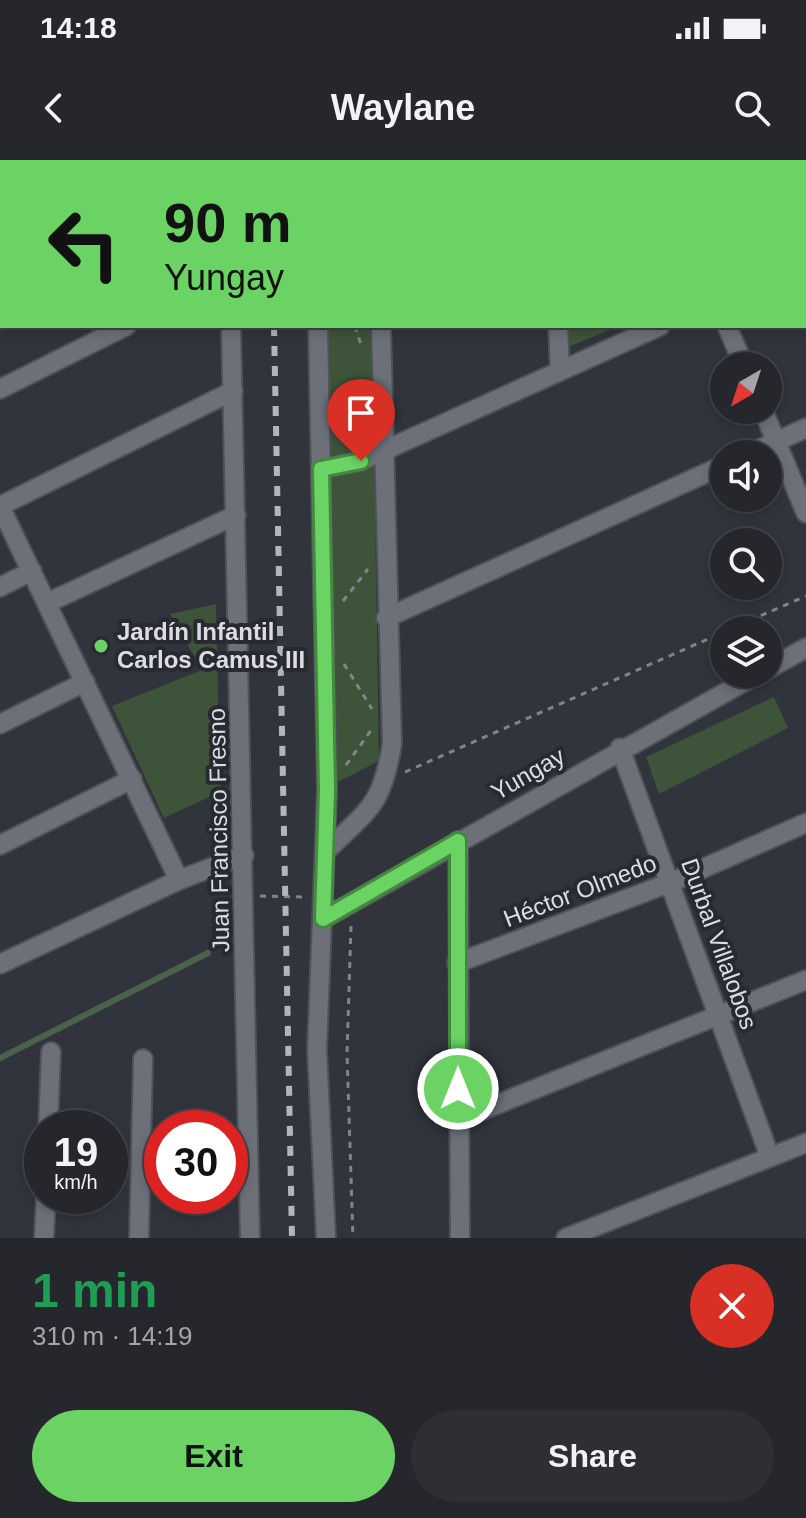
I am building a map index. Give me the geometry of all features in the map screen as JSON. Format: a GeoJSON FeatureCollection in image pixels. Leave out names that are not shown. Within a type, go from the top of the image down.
{"type":"FeatureCollection","features":[{"type":"Feature","properties":{"kind":"street"},"geometry":{"type":"LineString","coordinates":[[0,389],[122,328]]}},
{"type":"Feature","properties":{"kind":"street","name":"Juan Francisco Fresno"},"geometry":{"type":"LineString","coordinates":[[231,328],[250,1238]]}},
{"type":"Feature","properties":{"kind":"street"},"geometry":{"type":"LineString","coordinates":[[318,328],[327,850],[317,1050],[326,1238]]}},
{"type":"Feature","properties":{"kind":"street"},"geometry":{"type":"LineString","coordinates":[[327,850],[378,800],[386,780],[392,744],[386,618],[381,328]]}},
{"type":"Feature","properties":{"kind":"street"},"geometry":{"type":"LineString","coordinates":[[558,328],[560,371]]}},
{"type":"Feature","properties":{"kind":"street"},"geometry":{"type":"LineString","coordinates":[[321,469],[361,461],[656,328]]}},
{"type":"Feature","properties":{"kind":"street"},"geometry":{"type":"LineString","coordinates":[[728,328],[738,352]]}},
{"type":"Feature","properties":{"kind":"street"},"geometry":{"type":"LineString","coordinates":[[179,880],[0,506],[233,391]]}},
{"type":"Feature","properties":{"kind":"street"},"geometry":{"type":"LineString","coordinates":[[780,440],[806,428]]}},
{"type":"Feature","properties":{"kind":"street"},"geometry":{"type":"LineString","coordinates":[[782,456],[806,513]]}},
{"type":"Feature","properties":{"kind":"street"},"geometry":{"type":"LineString","coordinates":[[386,618],[710,471]]}},
{"type":"Feature","properties":{"kind":"street"},"geometry":{"type":"LineString","coordinates":[[47,603],[236,515]]}},
{"type":"Feature","properties":{"kind":"street"},"geometry":{"type":"LineString","coordinates":[[0,587],[32,571]]}},
{"type":"Feature","properties":{"kind":"street"},"geometry":{"type":"LineString","coordinates":[[782,661],[806,648]]}},
{"type":"Feature","properties":{"kind":"street"},"geometry":{"type":"LineString","coordinates":[[0,724],[85,682]]}},
{"type":"Feature","properties":{"kind":"street","name":"Yungay"},"geometry":{"type":"LineString","coordinates":[[323,919],[620,748],[732,688]]}},
{"type":"Feature","properties":{"kind":"street","name":"Durbal Villalobos"},"geometry":{"type":"LineString","coordinates":[[620,748],[672,882],[770,1157]]}},
{"type":"Feature","properties":{"kind":"street"},"geometry":{"type":"LineString","coordinates":[[0,845],[132,779]]}},
{"type":"Feature","properties":{"kind":"street","name":"Héctor Olmedo"},"geometry":{"type":"LineString","coordinates":[[457,963],[672,882],[806,823]]}},
{"type":"Feature","properties":{"kind":"street"},"geometry":{"type":"LineString","coordinates":[[458,841],[460,1238]]}},
{"type":"Feature","properties":{"kind":"street"},"geometry":{"type":"LineString","coordinates":[[0,964],[179,880],[244,855]]}},
{"type":"Feature","properties":{"kind":"street"},"geometry":{"type":"LineString","coordinates":[[458,1120],[806,980]]}},
{"type":"Feature","properties":{"kind":"street"},"geometry":{"type":"LineString","coordinates":[[49,1110],[51,1052]]}},
{"type":"Feature","properties":{"kind":"street"},"geometry":{"type":"LineString","coordinates":[[139,1238],[143,1059]]}},
{"type":"Feature","properties":{"kind":"street"},"geometry":{"type":"LineString","coordinates":[[566,1238],[806,1143]]}},
{"type":"Feature","properties":{"kind":"street"},"geometry":{"type":"LineString","coordinates":[[44,1238],[45,1214]]}},
{"type":"Feature","properties":{"kind":"path"},"geometry":{"type":"LineString","coordinates":[[343,602],[376,559]]}},
{"type":"Feature","properties":{"kind":"path"},"geometry":{"type":"LineString","coordinates":[[760,616],[806,596]]}},
{"type":"Feature","properties":{"kind":"path"},"geometry":{"type":"LineString","coordinates":[[386,780],[710,638]]}},
{"type":"Feature","properties":{"kind":"path"},"geometry":{"type":"LineString","coordinates":[[327,790],[378,720],[344,664]]}},
{"type":"Feature","properties":{"kind":"path"},"geometry":{"type":"LineString","coordinates":[[244,896],[324,898]]}},
{"type":"Feature","properties":{"kind":"path"},"geometry":{"type":"LineString","coordinates":[[351,905],[347,1053],[353,1238]]}},
{"type":"Feature","properties":{"kind":"green space"},"geometry":{"type":"Polygon","coordinates":[[[323,328],[372,328],[379,761],[334,784],[323,328]]]}},
{"type":"Feature","properties":{"kind":"green space"},"geometry":{"type":"Polygon","coordinates":[[[563,328],[615,328],[563,349],[563,328]]]}},
{"type":"Feature","properties":{"kind":"green space"},"geometry":{"type":"Polygon","coordinates":[[[216,604],[220,792],[164,818],[112,706],[202,670],[170,614],[216,604]]]}},
{"type":"Feature","properties":{"kind":"green space"},"geometry":{"type":"Polygon","coordinates":[[[774,697],[788,728],[659,794],[646,757],[774,697]]]}},
{"type":"Feature","properties":{"kind":"waterway"},"geometry":{"type":"LineString","coordinates":[[0,1058],[208,953]]}},
{"type":"Feature","properties":{"kind":"railway"},"geometry":{"type":"LineString","coordinates":[[274,328],[292,1238]]}},
{"type":"Feature","properties":{"kind":"place","name":"Jardín Infantil Carlos Camus III"},"geometry":{"type":"Point","coordinates":[101,646]}},
{"type":"Feature","properties":{"kind":"route"},"geometry":{"type":"LineString","coordinates":[[361,461],[321,469],[327,790],[323,919],[458,841],[458,1089]]}}]}
